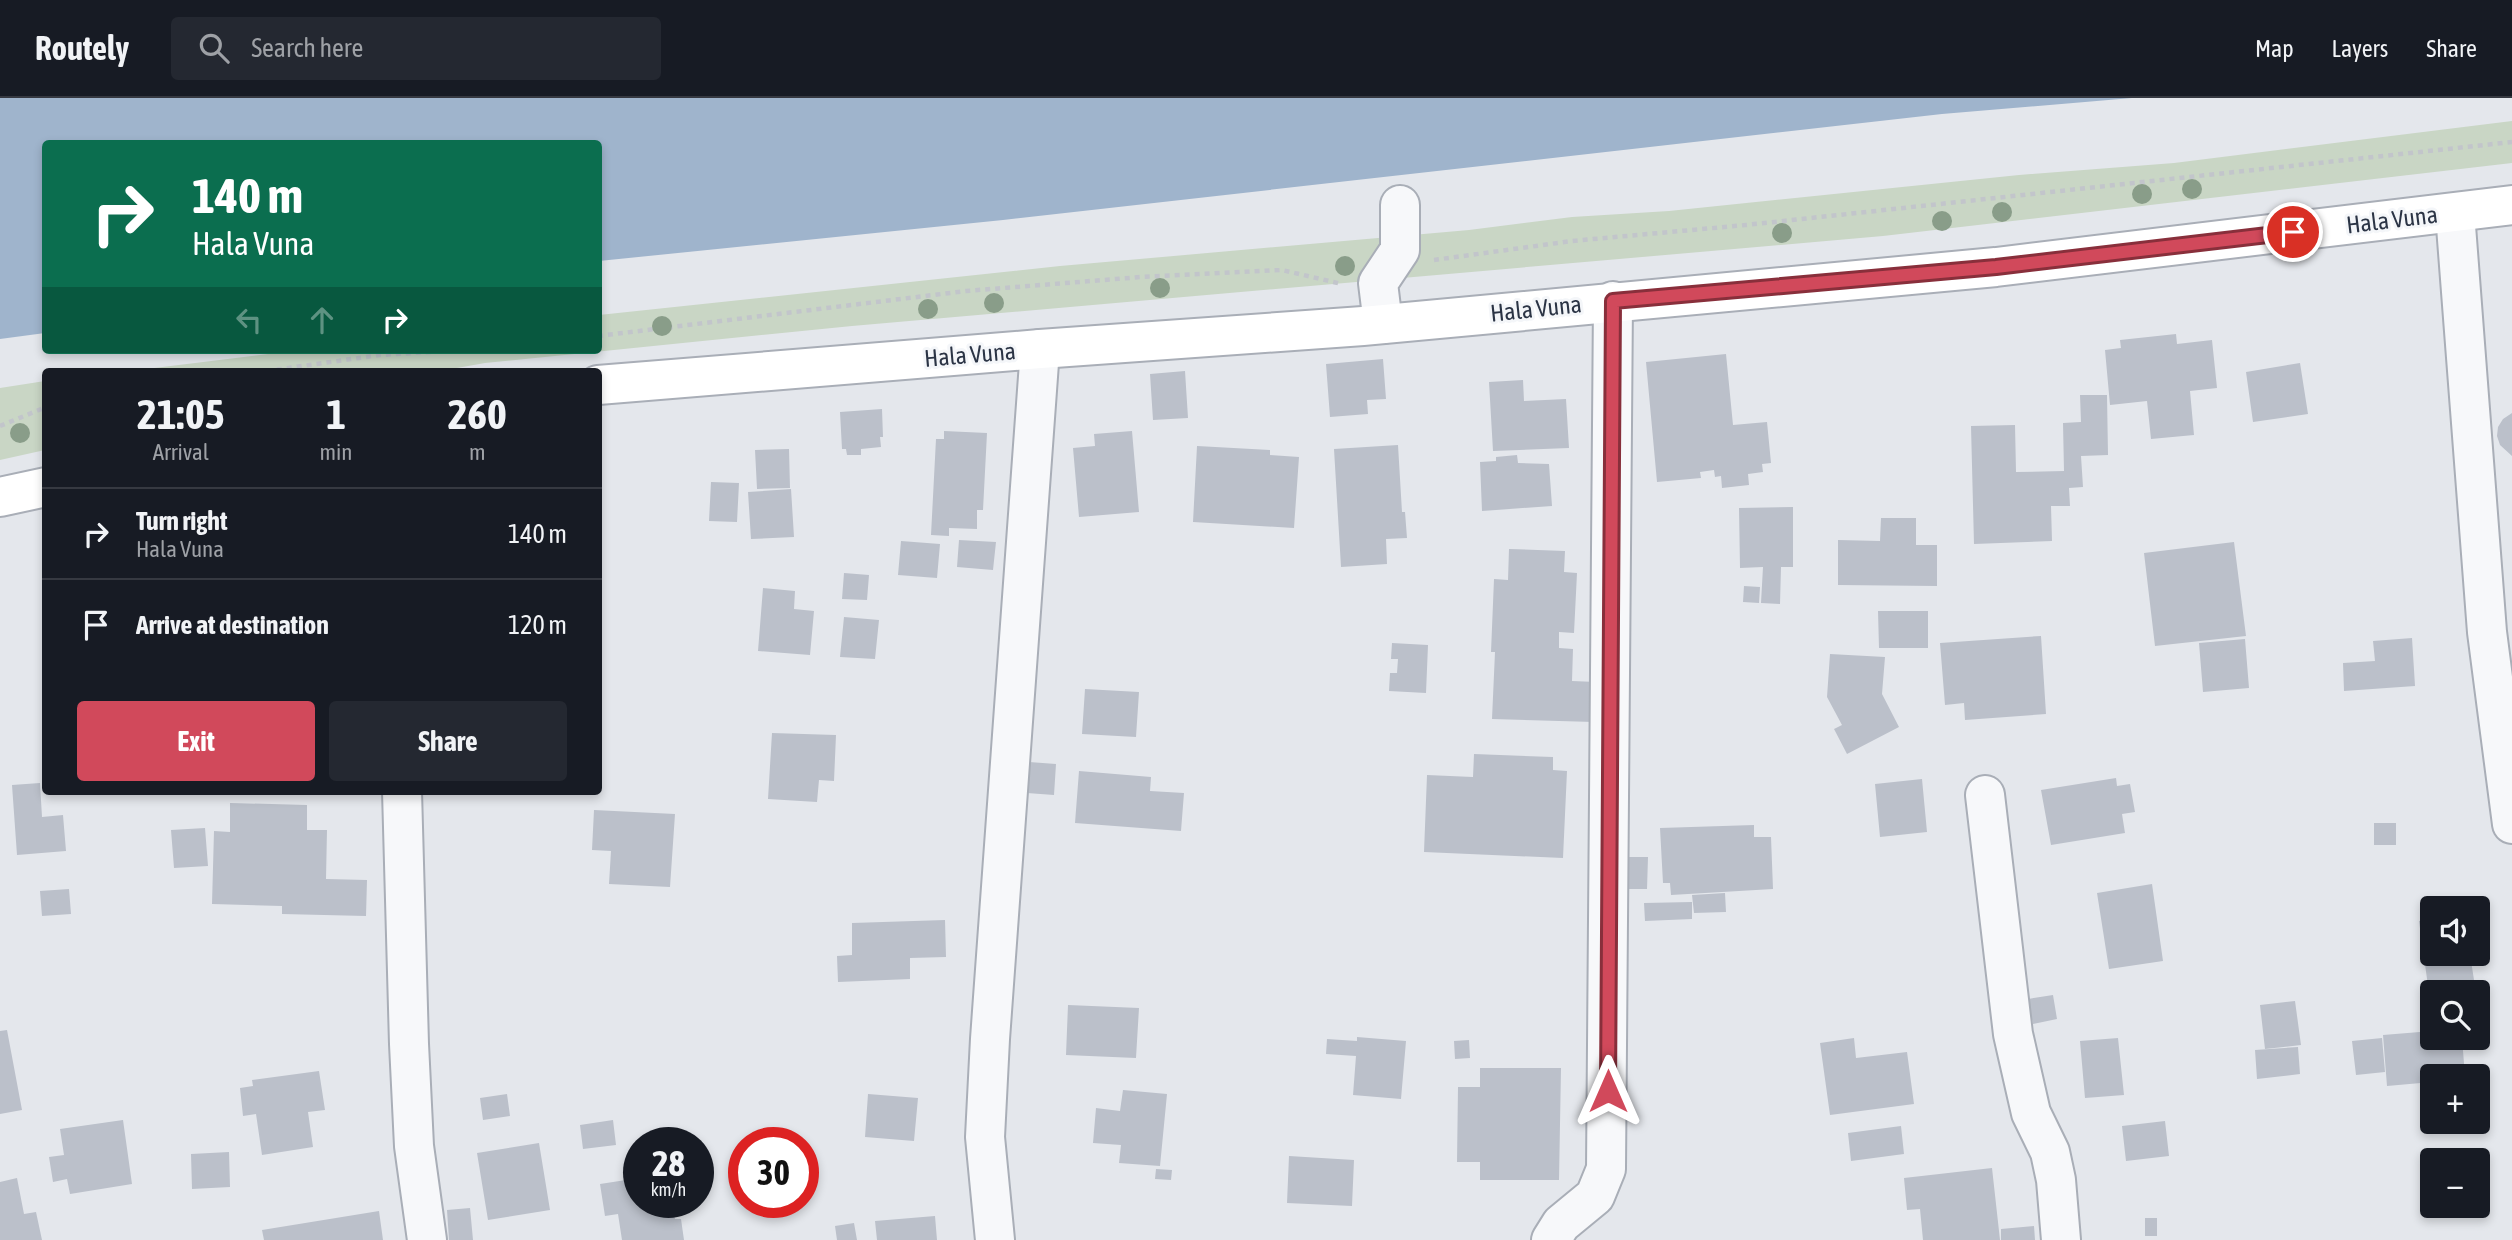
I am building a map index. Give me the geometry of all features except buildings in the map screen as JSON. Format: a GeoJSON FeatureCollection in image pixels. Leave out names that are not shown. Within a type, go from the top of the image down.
{"type":"FeatureCollection","features":[{"type":"Feature","properties":{"kind":"street"},"geometry":{"type":"LineString","coordinates":[[1383,324],[1378,283],[1400,250],[1400,205]]}},
{"type":"Feature","properties":{"kind":"street","name":"Hala Vuna"},"geometry":{"type":"LineString","coordinates":[[602,385],[1383,324],[1996,267],[2512,205]]}},
{"type":"Feature","properties":{"kind":"street"},"geometry":{"type":"LineString","coordinates":[[2455,213],[2487,632],[2512,824]]}},
{"type":"Feature","properties":{"kind":"street"},"geometry":{"type":"LineString","coordinates":[[1551,1240],[1561,1224],[1595,1196],[1606,1169],[1613,301]]}},
{"type":"Feature","properties":{"kind":"street"},"geometry":{"type":"LineString","coordinates":[[995,1240],[985,1137],[989,1053],[1040,349]]}},
{"type":"Feature","properties":{"kind":"street"},"geometry":{"type":"LineString","coordinates":[[0,497],[42,489]]}},
{"type":"Feature","properties":{"kind":"street"},"geometry":{"type":"LineString","coordinates":[[402,795],[414,1146],[427,1240]]}},
{"type":"Feature","properties":{"kind":"street"},"geometry":{"type":"LineString","coordinates":[[1985,795],[2013,1034],[2031,1113],[2050,1152],[2056,1180],[2061,1240]]}},
{"type":"Feature","properties":{"kind":"path"},"geometry":{"type":"LineString","coordinates":[[1433,260],[1572,241],[1773,222],[2512,142]]}},
{"type":"Feature","properties":{"kind":"path"},"geometry":{"type":"LineString","coordinates":[[602,336],[966,291],[1141,277],[1282,270],[1344,285],[1378,283]]}},
{"type":"Feature","properties":{"kind":"path"},"geometry":{"type":"LineString","coordinates":[[288,368],[397,354]]}},
{"type":"Feature","properties":{"kind":"path"},"geometry":{"type":"LineString","coordinates":[[0,426],[42,409]]}},
{"type":"Feature","properties":{"kind":"green space"},"geometry":{"type":"Polygon","coordinates":[[[2512,121],[2512,163],[1883,236],[852,326],[602,351],[602,315],[1060,266],[1469,230],[1572,217],[1669,211],[2019,175],[2174,163],[2512,121]]]}},
{"type":"Feature","properties":{"kind":"green space"},"geometry":{"type":"Polygon","coordinates":[[[268,354],[574,354],[457,368],[154,368],[268,354]]]}},
{"type":"Feature","properties":{"kind":"green space"},"geometry":{"type":"Polygon","coordinates":[[[42,381],[42,451],[0,460],[0,388],[42,381]]]}},
{"type":"Feature","properties":{"kind":"water"},"geometry":{"type":"Polygon","coordinates":[[[0,98],[2132,98],[1942,114],[1003,220],[602,261],[602,140],[42,140],[42,333],[0,339],[0,98]]]}},
{"type":"Feature","properties":{"kind":"route"},"geometry":{"type":"LineString","coordinates":[[1608,1091],[1613,301],[1996,267],[2293,232]]}}]}
